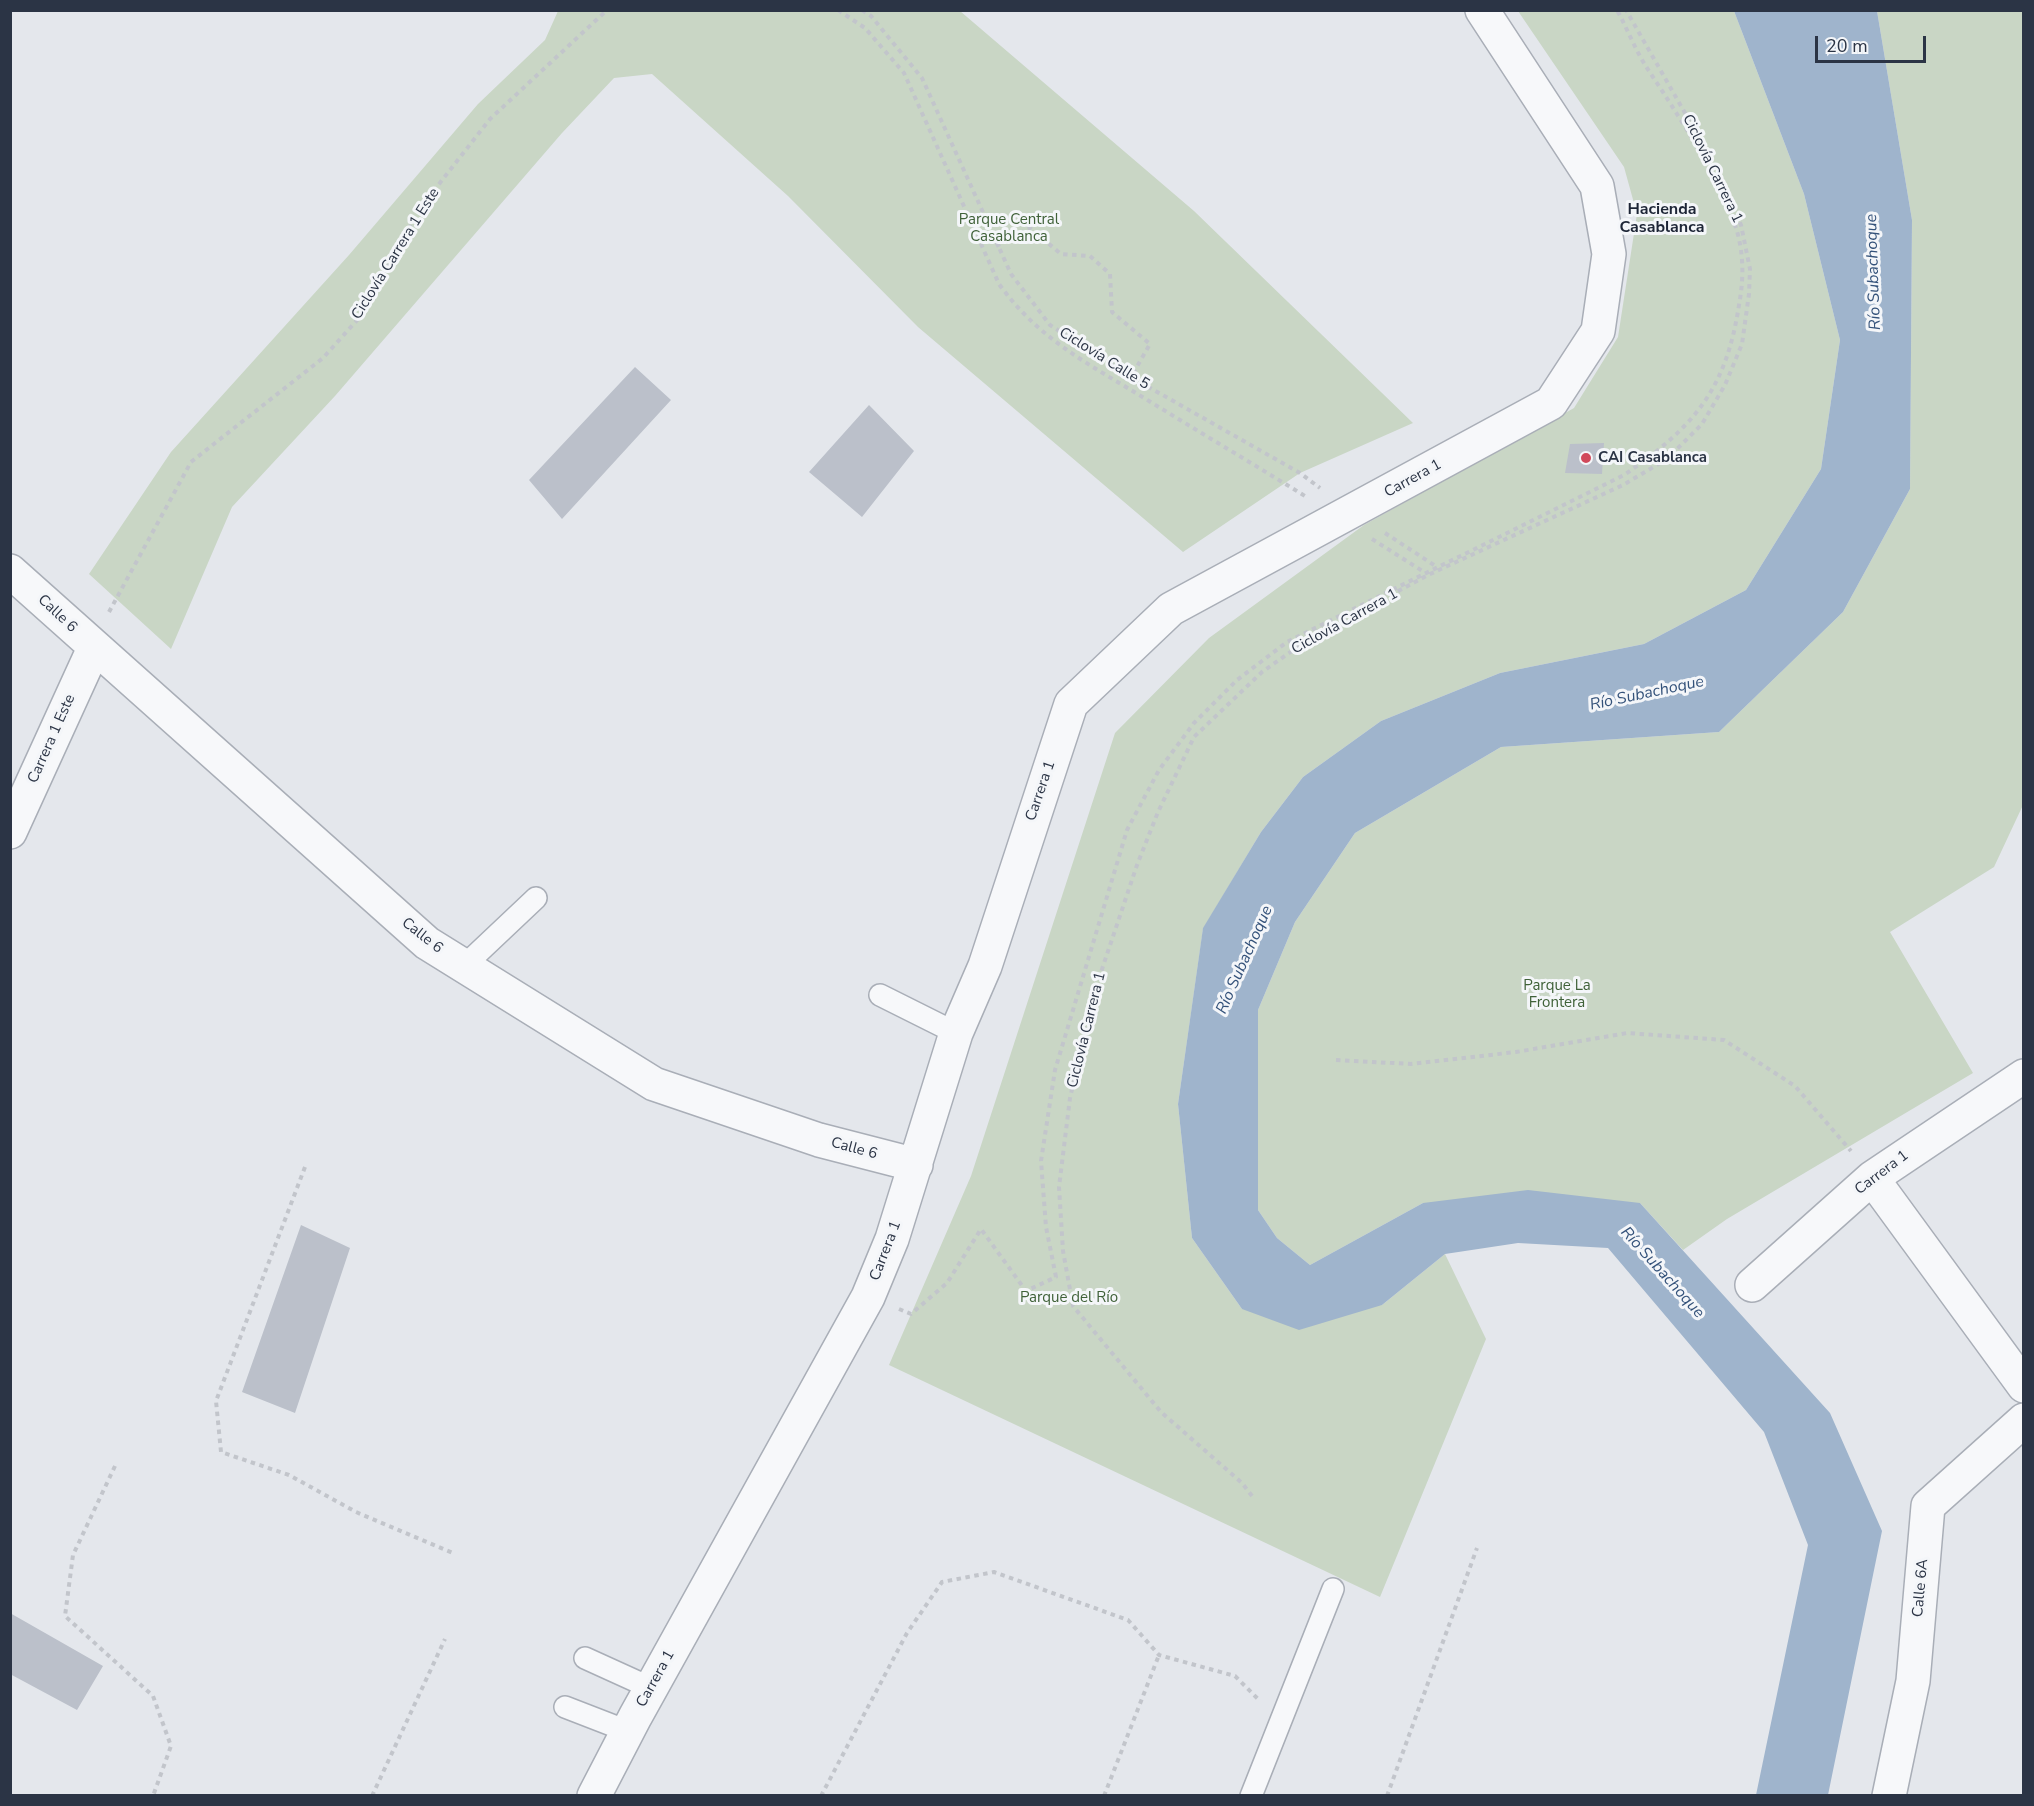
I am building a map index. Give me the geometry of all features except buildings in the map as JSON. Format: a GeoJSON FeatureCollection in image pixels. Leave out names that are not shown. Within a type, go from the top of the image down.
{"type":"FeatureCollection","features":[{"type":"Feature","properties":{"kind":"street","name":"Carrera 1"},"geometry":{"type":"LineString","coordinates":[[595,1795],[627,1731],[868,1297],[892,1239],[956,1033],[984,966],[1071,704],[1171,609],[1347,516],[1551,403],[1599,331],[1609,254],[1597,186],[1482,10]]}},
{"type":"Feature","properties":{"kind":"street","name":"Calle 6"},"geometry":{"type":"LineString","coordinates":[[10,571],[427,942],[654,1084],[819,1140],[916,1165]]}},
{"type":"Feature","properties":{"kind":"street","name":"Carrera 1 Este"},"geometry":{"type":"LineString","coordinates":[[10,832],[94,648]]}},
{"type":"Feature","properties":{"kind":"street","name":"Carrera 1"},"geometry":{"type":"LineString","coordinates":[[1752,1285],[1872,1178],[2024,1076]]}},
{"type":"Feature","properties":{"kind":"street"},"geometry":{"type":"LineString","coordinates":[[1872,1178],[2024,1386]]}},
{"type":"Feature","properties":{"kind":"street","name":"Calle 6A"},"geometry":{"type":"LineString","coordinates":[[1889,1796],[1913,1681],[1928,1506],[2024,1420]]}},
{"type":"Feature","properties":{"kind":"lane"},"geometry":{"type":"LineString","coordinates":[[464,966],[536,898]]}},
{"type":"Feature","properties":{"kind":"lane"},"geometry":{"type":"LineString","coordinates":[[880,995],[956,1033]]}},
{"type":"Feature","properties":{"kind":"lane"},"geometry":{"type":"LineString","coordinates":[[1251,1796],[1333,1589]]}},
{"type":"Feature","properties":{"kind":"lane"},"geometry":{"type":"LineString","coordinates":[[585,1658],[651,1688]]}},
{"type":"Feature","properties":{"kind":"lane"},"geometry":{"type":"LineString","coordinates":[[565,1707],[627,1731]]}},
{"type":"Feature","properties":{"kind":"path","name":"Ciclovía Carrera 1 Este"},"geometry":{"type":"LineString","coordinates":[[94,648],[115,599],[191,462],[322,358],[358,318],[421,207],[490,119],[607,10]]}},
{"type":"Feature","properties":{"kind":"path"},"geometry":{"type":"LineString","coordinates":[[838,10],[865,28],[904,73],[999,284],[1019,311],[1036,327],[1099,372],[1347,516],[1426,573]]}},
{"type":"Feature","properties":{"kind":"path","name":"Ciclovía Calle 5"},"geometry":{"type":"LineString","coordinates":[[862,10],[871,16],[922,78],[996,246],[1011,274],[1050,325],[1131,377],[1300,473],[1347,516],[1442,570]]}},
{"type":"Feature","properties":{"kind":"path"},"geometry":{"type":"LineString","coordinates":[[868,1297],[911,1314],[947,1283],[981,1229],[1026,1291],[1056,1277],[1046,1227],[1041,1161],[1055,1070],[1127,830],[1159,770],[1194,723],[1237,680],[1287,642],[1624,475],[1664,448],[1695,416],[1721,378],[1735,337],[1744,271],[1736,226],[1699,150],[1647,70],[1617,10]]}},
{"type":"Feature","properties":{"kind":"path","name":"Ciclovía Carrera 1"},"geometry":{"type":"LineString","coordinates":[[1252,1496],[1242,1483],[1161,1412],[1073,1306],[1064,1251],[1059,1187],[1070,1098],[1095,990],[1137,865],[1158,812],[1194,737],[1262,672],[1310,639],[1426,573],[1442,570],[1623,485],[1667,459],[1702,424],[1734,367],[1742,344],[1749,294],[1750,269],[1741,225],[1693,127],[1626,10]]}},
{"type":"Feature","properties":{"kind":"path"},"geometry":{"type":"LineString","coordinates":[[996,246],[1030,228],[1061,254],[1090,256],[1110,273],[1112,312],[1150,344],[1131,377]]}},
{"type":"Feature","properties":{"kind":"path"},"geometry":{"type":"LineString","coordinates":[[1336,1060],[1411,1064],[1516,1052],[1627,1033],[1724,1040],[1795,1086],[1872,1178]]}},
{"type":"Feature","properties":{"kind":"path"},"geometry":{"type":"LineString","coordinates":[[304,1167],[216,1401],[221,1452],[289,1475],[356,1512],[453,1553]]}},
{"type":"Feature","properties":{"kind":"path"},"geometry":{"type":"LineString","coordinates":[[115,1466],[73,1555],[65,1616],[153,1696],[171,1746],[153,1796]]}},
{"type":"Feature","properties":{"kind":"path"},"geometry":{"type":"LineString","coordinates":[[1387,1796],[1477,1548]]}},
{"type":"Feature","properties":{"kind":"path"},"geometry":{"type":"LineString","coordinates":[[821,1796],[907,1633],[942,1582],[994,1572],[1128,1620],[1159,1655],[1235,1676],[1280,1721]]}},
{"type":"Feature","properties":{"kind":"path"},"geometry":{"type":"LineString","coordinates":[[372,1796],[445,1639]]}},
{"type":"Feature","properties":{"kind":"path"},"geometry":{"type":"LineString","coordinates":[[1104,1796],[1159,1655]]}},
{"type":"Feature","properties":{"kind":"green space","name":"Parque Central Casablanca"},"geometry":{"type":"Polygon","coordinates":[[[558,11],[960,11],[1194,211],[1413,423],[1300,473],[1183,552],[918,327],[788,196],[652,74],[614,78],[562,133],[335,396],[232,507],[171,649],[89,574],[171,452],[349,255],[478,104],[545,40],[558,11]]]}},
{"type":"Feature","properties":{"kind":"green space","name":"Parque del Río"},"geometry":{"type":"Polygon","coordinates":[[[1518,11],[1734,11],[1804,194],[1840,340],[1821,469],[1746,590],[1644,644],[1500,673],[1381,721],[1303,777],[1261,832],[1203,929],[1178,1104],[1192,1238],[1242,1309],[1382,1305],[1445,1254],[1486,1339],[1380,1597],[889,1365],[971,1176],[1115,733],[1209,638],[1364,525],[1574,408],[1618,337],[1637,214],[1624,167],[1518,11]]]}},
{"type":"Feature","properties":{"kind":"green space","name":"Parque La Frontera"},"geometry":{"type":"Polygon","coordinates":[[[1877,11],[2023,11],[2023,805],[1994,867],[1890,932],[1973,1073],[1727,1219],[1683,1250],[1640,1203],[1423,1203],[1310,1265],[1277,1238],[1258,1210],[1258,1010],[1295,922],[1355,833],[1501,747],[1719,732],[1843,612],[1910,489],[1912,220],[1877,11]]]}},
{"type":"Feature","properties":{"kind":"water","name":"Río Subachoque"},"geometry":{"type":"Polygon","coordinates":[[[1734,11],[1877,11],[1912,220],[1910,489],[1843,612],[1719,732],[1501,747],[1355,833],[1295,922],[1258,1010],[1258,1210],[1277,1238],[1310,1265],[1423,1203],[1528,1190],[1640,1203],[1830,1413],[1882,1531],[1828,1795],[1756,1795],[1808,1545],[1764,1432],[1608,1248],[1518,1243],[1445,1254],[1382,1305],[1299,1330],[1242,1309],[1192,1238],[1178,1104],[1203,928],[1261,832],[1303,777],[1381,721],[1500,673],[1644,644],[1746,590],[1821,469],[1840,340],[1804,194],[1734,11]]]}},
{"type":"Feature","properties":{"kind":"place","name":"CAI Casablanca"},"geometry":{"type":"Point","coordinates":[1586,458]}},
{"type":"Feature","properties":{"kind":"district","name":"Hacienda Casablanca"},"geometry":{"type":"Point","coordinates":[1662,219]}}]}
